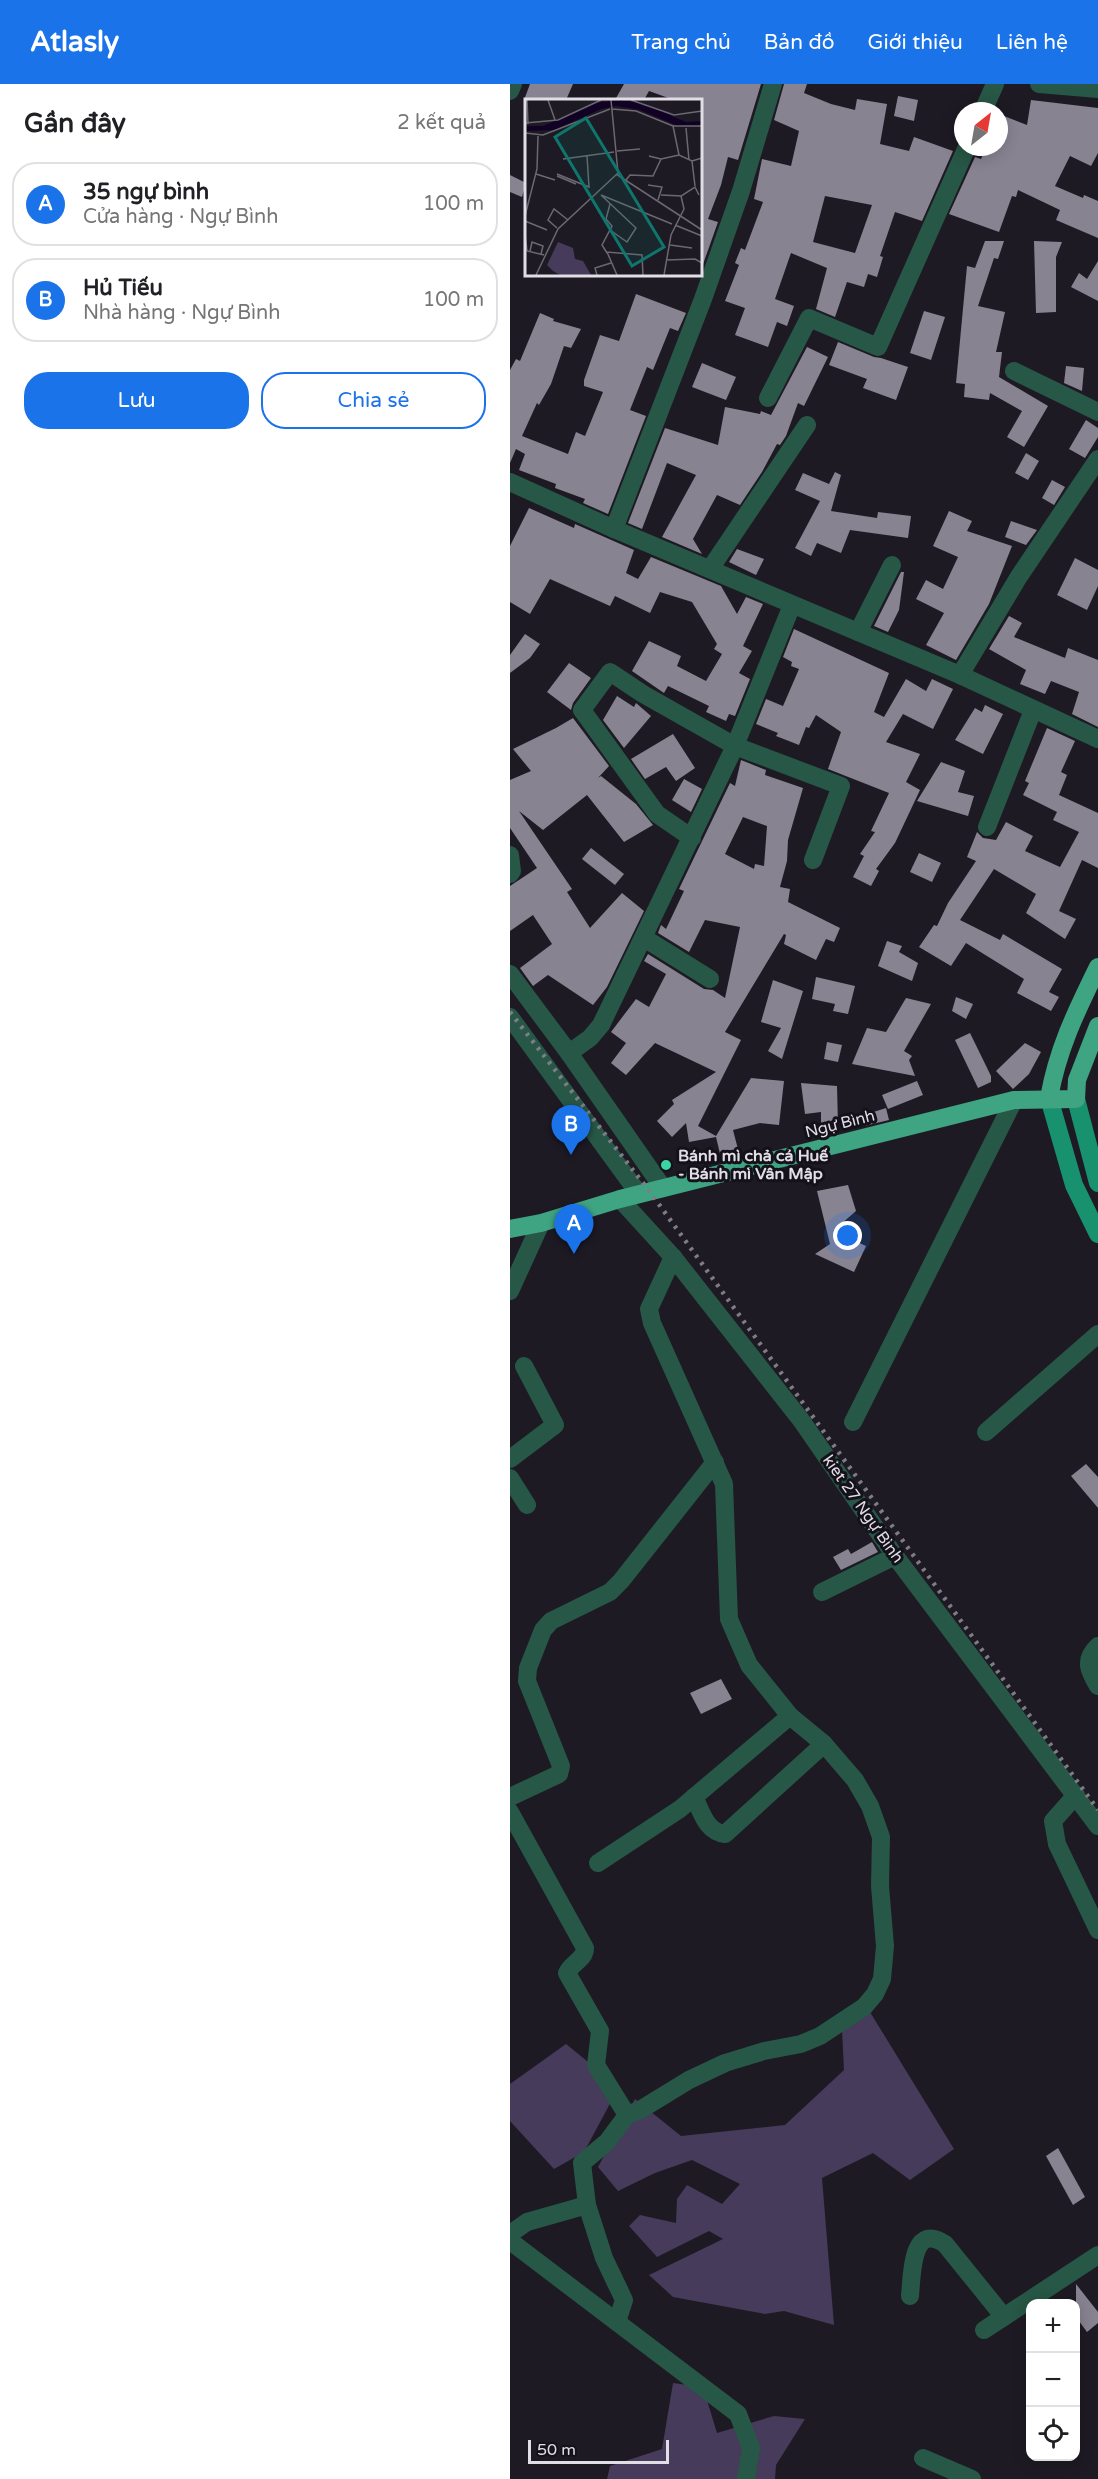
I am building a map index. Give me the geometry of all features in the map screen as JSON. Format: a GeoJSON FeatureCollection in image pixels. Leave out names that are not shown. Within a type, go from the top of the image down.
{"type":"FeatureCollection","features":[{"type":"Feature","properties":{"kind":"highway"},"geometry":{"type":"LineString","coordinates":[[1049,1098],[1055,1066],[1069,1026],[1098,967]]}},
{"type":"Feature","properties":{"kind":"highway"},"geometry":{"type":"LineString","coordinates":[[1076,1099],[1077,1080],[1098,1026]]}},
{"type":"Feature","properties":{"kind":"highway","name":"Ngự Bình"},"geometry":{"type":"LineString","coordinates":[[510,1230],[639,1194],[1014,1100],[1076,1099]]}},
{"type":"Feature","properties":{"kind":"main road"},"geometry":{"type":"LineString","coordinates":[[1049,1098],[1074,1185],[1098,1234]]}},
{"type":"Feature","properties":{"kind":"main road"},"geometry":{"type":"LineString","coordinates":[[1076,1099],[1098,1183]]}},
{"type":"Feature","properties":{"kind":"street"},"geometry":{"type":"LineString","coordinates":[[510,91],[513,84]]}},
{"type":"Feature","properties":{"kind":"street"},"geometry":{"type":"LineString","coordinates":[[614,529],[703,299],[741,191],[773,84]]}},
{"type":"Feature","properties":{"kind":"street"},"geometry":{"type":"LineString","coordinates":[[987,102],[995,84]]}},
{"type":"Feature","properties":{"kind":"street"},"geometry":{"type":"LineString","coordinates":[[1039,84],[1098,89]]}},
{"type":"Feature","properties":{"kind":"street"},"geometry":{"type":"LineString","coordinates":[[768,398],[809,318],[878,347],[963,156]]}},
{"type":"Feature","properties":{"kind":"street"},"geometry":{"type":"LineString","coordinates":[[1014,371],[1098,412]]}},
{"type":"Feature","properties":{"kind":"street"},"geometry":{"type":"LineString","coordinates":[[710,569],[807,426]]}},
{"type":"Feature","properties":{"kind":"street"},"geometry":{"type":"LineString","coordinates":[[960,675],[1018,578],[1098,459]]}},
{"type":"Feature","properties":{"kind":"street"},"geometry":{"type":"LineString","coordinates":[[510,482],[614,529],[960,675],[1098,739]]}},
{"type":"Feature","properties":{"kind":"street"},"geometry":{"type":"LineString","coordinates":[[858,632],[892,565]]}},
{"type":"Feature","properties":{"kind":"street"},"geometry":{"type":"LineString","coordinates":[[569,1053],[590,1038],[601,1025],[693,838],[735,746],[792,605]]}},
{"type":"Feature","properties":{"kind":"street"},"geometry":{"type":"LineString","coordinates":[[693,838],[657,814],[582,710],[610,672],[643,694],[735,746],[841,786],[813,860]]}},
{"type":"Feature","properties":{"kind":"street"},"geometry":{"type":"LineString","coordinates":[[987,827],[1033,710]]}},
{"type":"Feature","properties":{"kind":"street"},"geometry":{"type":"LineString","coordinates":[[510,855],[512,871],[510,874]]}},
{"type":"Feature","properties":{"kind":"street"},"geometry":{"type":"LineString","coordinates":[[644,938],[710,979]]}},
{"type":"Feature","properties":{"kind":"street"},"geometry":{"type":"LineString","coordinates":[[510,974],[569,1053],[663,1188]]}},
{"type":"Feature","properties":{"kind":"street"},"geometry":{"type":"LineString","coordinates":[[512,1024],[639,1194]]}},
{"type":"Feature","properties":{"kind":"street"},"geometry":{"type":"LineString","coordinates":[[853,1422],[1014,1100]]}},
{"type":"Feature","properties":{"kind":"street","name":"kiet 27 Ngự Bình"},"geometry":{"type":"LineString","coordinates":[[620,1199],[673,1257],[801,1420],[895,1556],[1098,1826]]}},
{"type":"Feature","properties":{"kind":"street"},"geometry":{"type":"LineString","coordinates":[[510,1291],[541,1223]]}},
{"type":"Feature","properties":{"kind":"street"},"geometry":{"type":"LineString","coordinates":[[617,2322],[624,2300],[604,2258],[587,2205],[582,2163],[607,2142],[627,2115],[640,2110],[689,2080],[725,2063],[764,2051],[801,2044],[820,2036],[864,2007],[882,1979],[885,1946],[880,1886],[880,1837],[870,1806],[855,1780],[824,1744],[790,1716],[749,1665],[729,1619],[724,1484],[652,1323],[651,1303],[673,1257]]}},
{"type":"Feature","properties":{"kind":"street"},"geometry":{"type":"LineString","coordinates":[[986,1432],[1098,1334]]}},
{"type":"Feature","properties":{"kind":"street"},"geometry":{"type":"LineString","coordinates":[[510,1459],[555,1425],[524,1366]]}},
{"type":"Feature","properties":{"kind":"street"},"geometry":{"type":"LineString","coordinates":[[510,1797],[559,1774],[561,1766],[527,1681],[528,1668],[543,1630],[564,1613],[610,1592],[715,1462]]}},
{"type":"Feature","properties":{"kind":"street"},"geometry":{"type":"LineString","coordinates":[[510,1478],[527,1505]]}},
{"type":"Feature","properties":{"kind":"street"},"geometry":{"type":"LineString","coordinates":[[822,1592],[895,1556]]}},
{"type":"Feature","properties":{"kind":"street"},"geometry":{"type":"LineString","coordinates":[[1098,1646],[1089,1654],[1088,1670],[1098,1686]]}},
{"type":"Feature","properties":{"kind":"street"},"geometry":{"type":"LineString","coordinates":[[598,1863],[694,1797],[790,1716]]}},
{"type":"Feature","properties":{"kind":"street"},"geometry":{"type":"LineString","coordinates":[[694,1797],[709,1828],[715,1833],[724,1834],[824,1744]]}},
{"type":"Feature","properties":{"kind":"street"},"geometry":{"type":"LineString","coordinates":[[1076,1795],[1053,1821],[1056,1844],[1098,1930]]}},
{"type":"Feature","properties":{"kind":"street"},"geometry":{"type":"LineString","coordinates":[[510,1812],[585,1948],[584,1956],[568,1969],[567,1973],[600,2031],[596,2058],[600,2073],[627,2115]]}},
{"type":"Feature","properties":{"kind":"street"},"geometry":{"type":"LineString","coordinates":[[510,2235],[527,2222],[587,2205]]}},
{"type":"Feature","properties":{"kind":"street"},"geometry":{"type":"LineString","coordinates":[[910,2296],[916,2250],[925,2240],[933,2238],[945,2244],[1004,2317]]}},
{"type":"Feature","properties":{"kind":"street"},"geometry":{"type":"LineString","coordinates":[[510,2241],[738,2414],[751,2448],[746,2479]]}},
{"type":"Feature","properties":{"kind":"street"},"geometry":{"type":"LineString","coordinates":[[984,2330],[1098,2255]]}},
{"type":"Feature","properties":{"kind":"street"},"geometry":{"type":"LineString","coordinates":[[922,2458],[972,2479]]}},
{"type":"Feature","properties":{"kind":"shaded area"},"geometry":{"type":"Polygon","coordinates":[[[870,2012],[954,2149],[910,2180],[873,2153],[822,2178],[834,2325],[784,2311],[765,2314],[673,2297],[649,2275],[723,2239],[709,2231],[657,2257],[629,2226],[640,2215],[676,2223],[677,2199],[687,2185],[722,2204],[740,2184],[692,2160],[655,2173],[618,2191],[598,2167],[635,2099],[681,2136],[785,2125],[844,2070],[842,2030],[870,2012]]]}},
{"type":"Feature","properties":{"kind":"shaded area"},"geometry":{"type":"Polygon","coordinates":[[[566,2044],[619,2087],[584,2152],[554,2169],[510,2121],[510,2084],[566,2044]]]}},
{"type":"Feature","properties":{"kind":"shaded area"},"geometry":{"type":"Polygon","coordinates":[[[673,2383],[703,2387],[717,2433],[774,2416],[805,2419],[776,2465],[775,2479],[607,2479],[610,2466],[662,2449],[673,2383]]]}},
{"type":"Feature","properties":{"kind":"building"},"geometry":{"type":"Polygon","coordinates":[[[530,84],[573,84],[566,99],[524,100],[530,84]]]}},
{"type":"Feature","properties":{"kind":"building"},"geometry":{"type":"Polygon","coordinates":[[[624,84],[761,84],[738,160],[728,157],[721,185],[708,219],[718,222],[702,267],[702,99],[671,99],[649,91],[645,99],[616,99],[624,84]]]}},
{"type":"Feature","properties":{"kind":"building"},"geometry":{"type":"Polygon","coordinates":[[[784,84],[807,84],[804,93],[831,104],[855,110],[857,99],[887,104],[880,144],[909,151],[914,137],[953,151],[922,221],[895,212],[880,256],[883,257],[877,277],[868,274],[864,287],[847,282],[835,317],[816,309],[827,268],[791,253],[775,299],[794,306],[787,326],[777,322],[768,347],[735,335],[745,308],[725,301],[739,265],[735,263],[741,248],[745,250],[763,202],[754,199],[762,159],[791,166],[799,131],[774,120],[784,84]],[[825,196],[813,242],[855,253],[872,205],[825,196]]]}},
{"type":"Feature","properties":{"kind":"building"},"geometry":{"type":"Polygon","coordinates":[[[898,96],[918,100],[914,121],[894,116],[898,96]]]}},
{"type":"Feature","properties":{"kind":"building"},"geometry":{"type":"Polygon","coordinates":[[[1031,100],[1098,108],[1098,153],[1091,166],[1070,156],[1055,186],[1083,198],[1084,195],[1098,201],[1098,238],[1056,220],[1060,210],[1018,190],[1016,197],[1012,196],[999,232],[949,214],[975,157],[981,159],[982,156],[1008,156],[1008,118],[1027,125],[1031,100]]]}},
{"type":"Feature","properties":{"kind":"building"},"geometry":{"type":"Polygon","coordinates":[[[510,175],[525,182],[522,197],[510,192],[510,175]]]}},
{"type":"Feature","properties":{"kind":"building"},"geometry":{"type":"Polygon","coordinates":[[[985,241],[1004,241],[998,259],[994,258],[978,306],[1005,312],[996,352],[1002,352],[999,377],[1048,406],[1024,447],[1007,437],[1022,411],[990,393],[989,400],[964,397],[965,384],[956,383],[967,266],[975,268],[985,241]]]}},
{"type":"Feature","properties":{"kind":"building"},"geometry":{"type":"Polygon","coordinates":[[[1034,241],[1062,242],[1056,257],[1056,312],[1036,313],[1034,241]]]}},
{"type":"Feature","properties":{"kind":"building"},"geometry":{"type":"Polygon","coordinates":[[[1098,261],[1098,301],[1071,287],[1079,273],[1087,279],[1098,261]]]}},
{"type":"Feature","properties":{"kind":"building"},"geometry":{"type":"Polygon","coordinates":[[[636,294],[686,313],[678,331],[670,328],[653,370],[647,367],[630,410],[646,416],[608,514],[583,503],[585,499],[555,488],[556,484],[519,470],[525,454],[516,449],[510,463],[510,370],[516,359],[520,361],[540,313],[554,319],[553,321],[581,329],[571,348],[564,346],[551,384],[539,405],[537,403],[522,436],[568,454],[576,432],[585,436],[603,392],[584,386],[600,335],[619,341],[636,294]]]}},
{"type":"Feature","properties":{"kind":"building"},"geometry":{"type":"Polygon","coordinates":[[[924,311],[945,317],[931,360],[910,353],[924,311]]]}},
{"type":"Feature","properties":{"kind":"building"},"geometry":{"type":"Polygon","coordinates":[[[838,342],[874,357],[908,367],[896,400],[863,388],[867,379],[829,365],[838,342]]]}},
{"type":"Feature","properties":{"kind":"building"},"geometry":{"type":"Polygon","coordinates":[[[807,347],[828,357],[804,406],[798,403],[786,436],[780,445],[777,444],[740,505],[717,495],[693,539],[702,554],[662,537],[696,475],[667,463],[642,529],[628,523],[665,428],[718,445],[725,407],[760,414],[761,411],[771,415],[807,347]]]}},
{"type":"Feature","properties":{"kind":"building"},"geometry":{"type":"Polygon","coordinates":[[[702,363],[736,377],[726,400],[692,387],[702,363]]]}},
{"type":"Feature","properties":{"kind":"building"},"geometry":{"type":"Polygon","coordinates":[[[1066,366],[1084,368],[1082,391],[1064,383],[1066,366]]]}},
{"type":"Feature","properties":{"kind":"building"},"geometry":{"type":"Polygon","coordinates":[[[1086,420],[1098,428],[1098,437],[1085,458],[1069,449],[1086,420]]]}},
{"type":"Feature","properties":{"kind":"building"},"geometry":{"type":"Polygon","coordinates":[[[1026,453],[1039,461],[1028,480],[1015,473],[1026,453]]]}},
{"type":"Feature","properties":{"kind":"building"},"geometry":{"type":"Polygon","coordinates":[[[835,472],[841,475],[831,511],[877,518],[878,512],[911,516],[908,538],[850,530],[841,553],[817,543],[811,556],[795,548],[820,501],[795,490],[803,473],[829,484],[835,472]]]}},
{"type":"Feature","properties":{"kind":"building"},"geometry":{"type":"Polygon","coordinates":[[[1052,480],[1065,487],[1054,505],[1042,498],[1052,480]]]}},
{"type":"Feature","properties":{"kind":"building"},"geometry":{"type":"Polygon","coordinates":[[[529,508],[574,528],[575,524],[634,550],[626,573],[638,579],[651,557],[721,586],[737,614],[746,597],[763,604],[743,646],[752,651],[739,673],[750,679],[735,716],[729,714],[726,721],[706,712],[709,706],[668,686],[664,693],[632,671],[649,641],[681,656],[677,666],[706,681],[722,654],[714,649],[717,644],[692,602],[660,592],[650,613],[615,596],[610,606],[550,579],[530,614],[510,602],[510,546],[529,508]]]}},
{"type":"Feature","properties":{"kind":"building"},"geometry":{"type":"Polygon","coordinates":[[[949,511],[972,521],[967,531],[1012,546],[989,604],[956,660],[926,645],[944,613],[916,599],[926,580],[943,589],[958,557],[933,546],[949,511]]]}},
{"type":"Feature","properties":{"kind":"building"},"geometry":{"type":"Polygon","coordinates":[[[1011,521],[1037,530],[1026,545],[1005,537],[1011,521]]]}},
{"type":"Feature","properties":{"kind":"building"},"geometry":{"type":"Polygon","coordinates":[[[737,549],[764,559],[756,575],[729,562],[737,549]]]}},
{"type":"Feature","properties":{"kind":"building"},"geometry":{"type":"Polygon","coordinates":[[[1075,558],[1098,570],[1098,586],[1087,610],[1057,595],[1075,558]]]}},
{"type":"Feature","properties":{"kind":"building"},"geometry":{"type":"Polygon","coordinates":[[[901,572],[904,572],[899,610],[888,632],[874,626],[901,572]]]}},
{"type":"Feature","properties":{"kind":"building"},"geometry":{"type":"Polygon","coordinates":[[[1009,616],[1022,623],[1014,637],[1065,658],[1068,648],[1098,660],[1098,727],[1072,714],[1079,692],[1051,681],[1045,694],[1020,684],[1026,670],[989,649],[1009,616]]]}},
{"type":"Feature","properties":{"kind":"building"},"geometry":{"type":"Polygon","coordinates":[[[794,629],[889,673],[874,712],[884,717],[906,679],[926,691],[932,679],[953,689],[933,729],[903,714],[886,742],[920,754],[906,782],[920,790],[895,843],[876,869],[879,871],[871,886],[853,877],[864,856],[860,854],[875,832],[871,831],[889,793],[828,769],[841,732],[816,715],[809,728],[806,727],[799,745],[776,736],[778,733],[756,724],[766,699],[783,706],[799,669],[791,666],[792,662],[783,657],[794,629]]]}},
{"type":"Feature","properties":{"kind":"building"},"geometry":{"type":"Polygon","coordinates":[[[525,634],[540,644],[530,658],[510,673],[510,655],[525,634]]]}},
{"type":"Feature","properties":{"kind":"building"},"geometry":{"type":"Polygon","coordinates":[[[569,663],[591,678],[573,703],[571,710],[547,692],[569,663]]]}},
{"type":"Feature","properties":{"kind":"building"},"geometry":{"type":"Polygon","coordinates":[[[617,696],[634,707],[636,703],[651,716],[624,748],[603,720],[617,696]]]}},
{"type":"Feature","properties":{"kind":"building"},"geometry":{"type":"Polygon","coordinates":[[[985,705],[1003,714],[983,754],[955,740],[975,708],[982,712],[985,705]]]}},
{"type":"Feature","properties":{"kind":"building"},"geometry":{"type":"Polygon","coordinates":[[[573,718],[609,766],[598,778],[601,776],[636,804],[653,825],[624,842],[587,795],[543,830],[519,811],[572,889],[567,892],[590,928],[622,893],[644,911],[607,987],[593,1005],[548,975],[533,986],[520,968],[552,944],[533,915],[510,931],[510,886],[537,868],[510,828],[510,780],[531,771],[513,749],[573,718]]]}},
{"type":"Feature","properties":{"kind":"building"},"geometry":{"type":"Polygon","coordinates":[[[1047,728],[1075,741],[1061,772],[1067,775],[1059,795],[1098,813],[1098,868],[1082,860],[1059,911],[1076,919],[1065,939],[1026,913],[1036,894],[994,869],[960,920],[1000,940],[1003,934],[1062,969],[1049,992],[1059,997],[1051,1011],[1017,993],[1024,979],[966,943],[951,966],[919,947],[934,925],[937,926],[948,903],[976,861],[967,857],[977,832],[983,838],[996,840],[1006,822],[1033,836],[1025,851],[1060,867],[1079,832],[1053,820],[1057,812],[1023,795],[1029,783],[1025,781],[1047,728]]]}},
{"type":"Feature","properties":{"kind":"building"},"geometry":{"type":"Polygon","coordinates":[[[673,734],[695,768],[676,781],[666,767],[645,779],[631,759],[673,734]]]}},
{"type":"Feature","properties":{"kind":"building"},"geometry":{"type":"Polygon","coordinates":[[[741,760],[766,770],[765,775],[803,788],[788,840],[787,861],[780,887],[790,889],[788,902],[840,928],[834,942],[826,939],[816,960],[784,944],[786,935],[784,934],[725,1032],[741,1040],[698,1126],[716,1136],[751,1078],[784,1081],[779,1125],[760,1123],[733,1130],[740,1157],[722,1162],[716,1137],[689,1142],[686,1123],[672,1137],[657,1121],[674,1104],[672,1100],[716,1072],[655,1043],[626,1075],[611,1063],[626,1043],[611,1032],[636,999],[649,1007],[666,974],[644,961],[648,954],[704,989],[713,990],[725,998],[740,927],[705,920],[689,952],[658,933],[661,925],[666,929],[684,891],[679,889],[730,783],[735,786],[741,760]],[[743,817],[725,854],[754,869],[755,864],[764,866],[767,826],[743,817]]]}},
{"type":"Feature","properties":{"kind":"building"},"geometry":{"type":"Polygon","coordinates":[[[941,762],[965,771],[958,792],[974,796],[968,816],[917,801],[941,762]]]}},
{"type":"Feature","properties":{"kind":"building"},"geometry":{"type":"Polygon","coordinates":[[[684,779],[702,789],[691,812],[672,800],[684,779]]]}},
{"type":"Feature","properties":{"kind":"building"},"geometry":{"type":"Polygon","coordinates":[[[591,848],[624,874],[615,885],[582,859],[591,848]]]}},
{"type":"Feature","properties":{"kind":"building"},"geometry":{"type":"Polygon","coordinates":[[[919,853],[941,863],[932,882],[910,872],[919,853]]]}},
{"type":"Feature","properties":{"kind":"building"},"geometry":{"type":"Polygon","coordinates":[[[887,941],[902,946],[899,952],[918,963],[912,981],[878,966],[887,941]]]}},
{"type":"Feature","properties":{"kind":"building"},"geometry":{"type":"Polygon","coordinates":[[[816,977],[855,986],[848,1014],[833,1011],[835,1004],[812,999],[816,977]]]}},
{"type":"Feature","properties":{"kind":"building"},"geometry":{"type":"Polygon","coordinates":[[[773,980],[803,991],[782,1059],[768,1051],[781,1028],[761,1022],[773,980]]]}},
{"type":"Feature","properties":{"kind":"building"},"geometry":{"type":"Polygon","coordinates":[[[956,997],[973,1004],[966,1019],[952,1011],[956,997]]]}},
{"type":"Feature","properties":{"kind":"building"},"geometry":{"type":"Polygon","coordinates":[[[906,998],[931,1004],[904,1051],[912,1056],[909,1060],[915,1076],[852,1064],[867,1028],[886,1032],[906,998]]]}},
{"type":"Feature","properties":{"kind":"building"},"geometry":{"type":"Polygon","coordinates":[[[970,1033],[991,1076],[991,1082],[978,1088],[955,1040],[970,1033]]]}},
{"type":"Feature","properties":{"kind":"building"},"geometry":{"type":"Polygon","coordinates":[[[827,1042],[842,1045],[838,1062],[824,1059],[827,1042]]]}},
{"type":"Feature","properties":{"kind":"building"},"geometry":{"type":"Polygon","coordinates":[[[1025,1043],[1041,1052],[1029,1074],[1013,1089],[996,1071],[1025,1043]]]}},
{"type":"Feature","properties":{"kind":"building"},"geometry":{"type":"Polygon","coordinates":[[[917,1081],[923,1095],[888,1109],[882,1095],[917,1081]]]}},
{"type":"Feature","properties":{"kind":"building"},"geometry":{"type":"Polygon","coordinates":[[[801,1083],[837,1086],[838,1125],[821,1125],[821,1112],[805,1114],[801,1083]]]}},
{"type":"Feature","properties":{"kind":"building"},"geometry":{"type":"Polygon","coordinates":[[[886,1108],[889,1120],[864,1126],[861,1116],[886,1108]]]}},
{"type":"Feature","properties":{"kind":"building"},"geometry":{"type":"Polygon","coordinates":[[[848,1185],[856,1211],[833,1231],[866,1246],[854,1272],[815,1254],[830,1244],[817,1191],[848,1185]]]}},
{"type":"Feature","properties":{"kind":"building"},"geometry":{"type":"Polygon","coordinates":[[[1086,1464],[1098,1477],[1098,1508],[1071,1476],[1086,1464]]]}},
{"type":"Feature","properties":{"kind":"building"},"geometry":{"type":"Polygon","coordinates":[[[872,1542],[878,1552],[841,1570],[833,1557],[848,1549],[851,1554],[872,1542]]]}},
{"type":"Feature","properties":{"kind":"building"},"geometry":{"type":"Polygon","coordinates":[[[721,1679],[732,1699],[701,1714],[690,1693],[721,1679]]]}},
{"type":"Feature","properties":{"kind":"building"},"geometry":{"type":"Polygon","coordinates":[[[1058,2148],[1085,2197],[1073,2205],[1046,2156],[1058,2148]]]}},
{"type":"Feature","properties":{"kind":"building"},"geometry":{"type":"Polygon","coordinates":[[[1076,2284],[1098,2312],[1098,2323],[1087,2332],[1080,2322],[1080,2299],[1076,2299],[1076,2284]]]}},
{"type":"Feature","properties":{"kind":"railway"},"geometry":{"type":"LineString","coordinates":[[510,1012],[650,1192],[1098,1810]]}},
{"type":"Feature","properties":{"kind":"place","name":"Hủ Tiếu"},"geometry":{"type":"Point","coordinates":[571,1155]}},
{"type":"Feature","properties":{"kind":"place","name":"Bánh mì chả cá Huế - Bánh mì Vân Mập"},"geometry":{"type":"Point","coordinates":[666,1165]}},
{"type":"Feature","properties":{"kind":"place","name":"35 ngự bình"},"geometry":{"type":"Point","coordinates":[574,1254]}}]}
